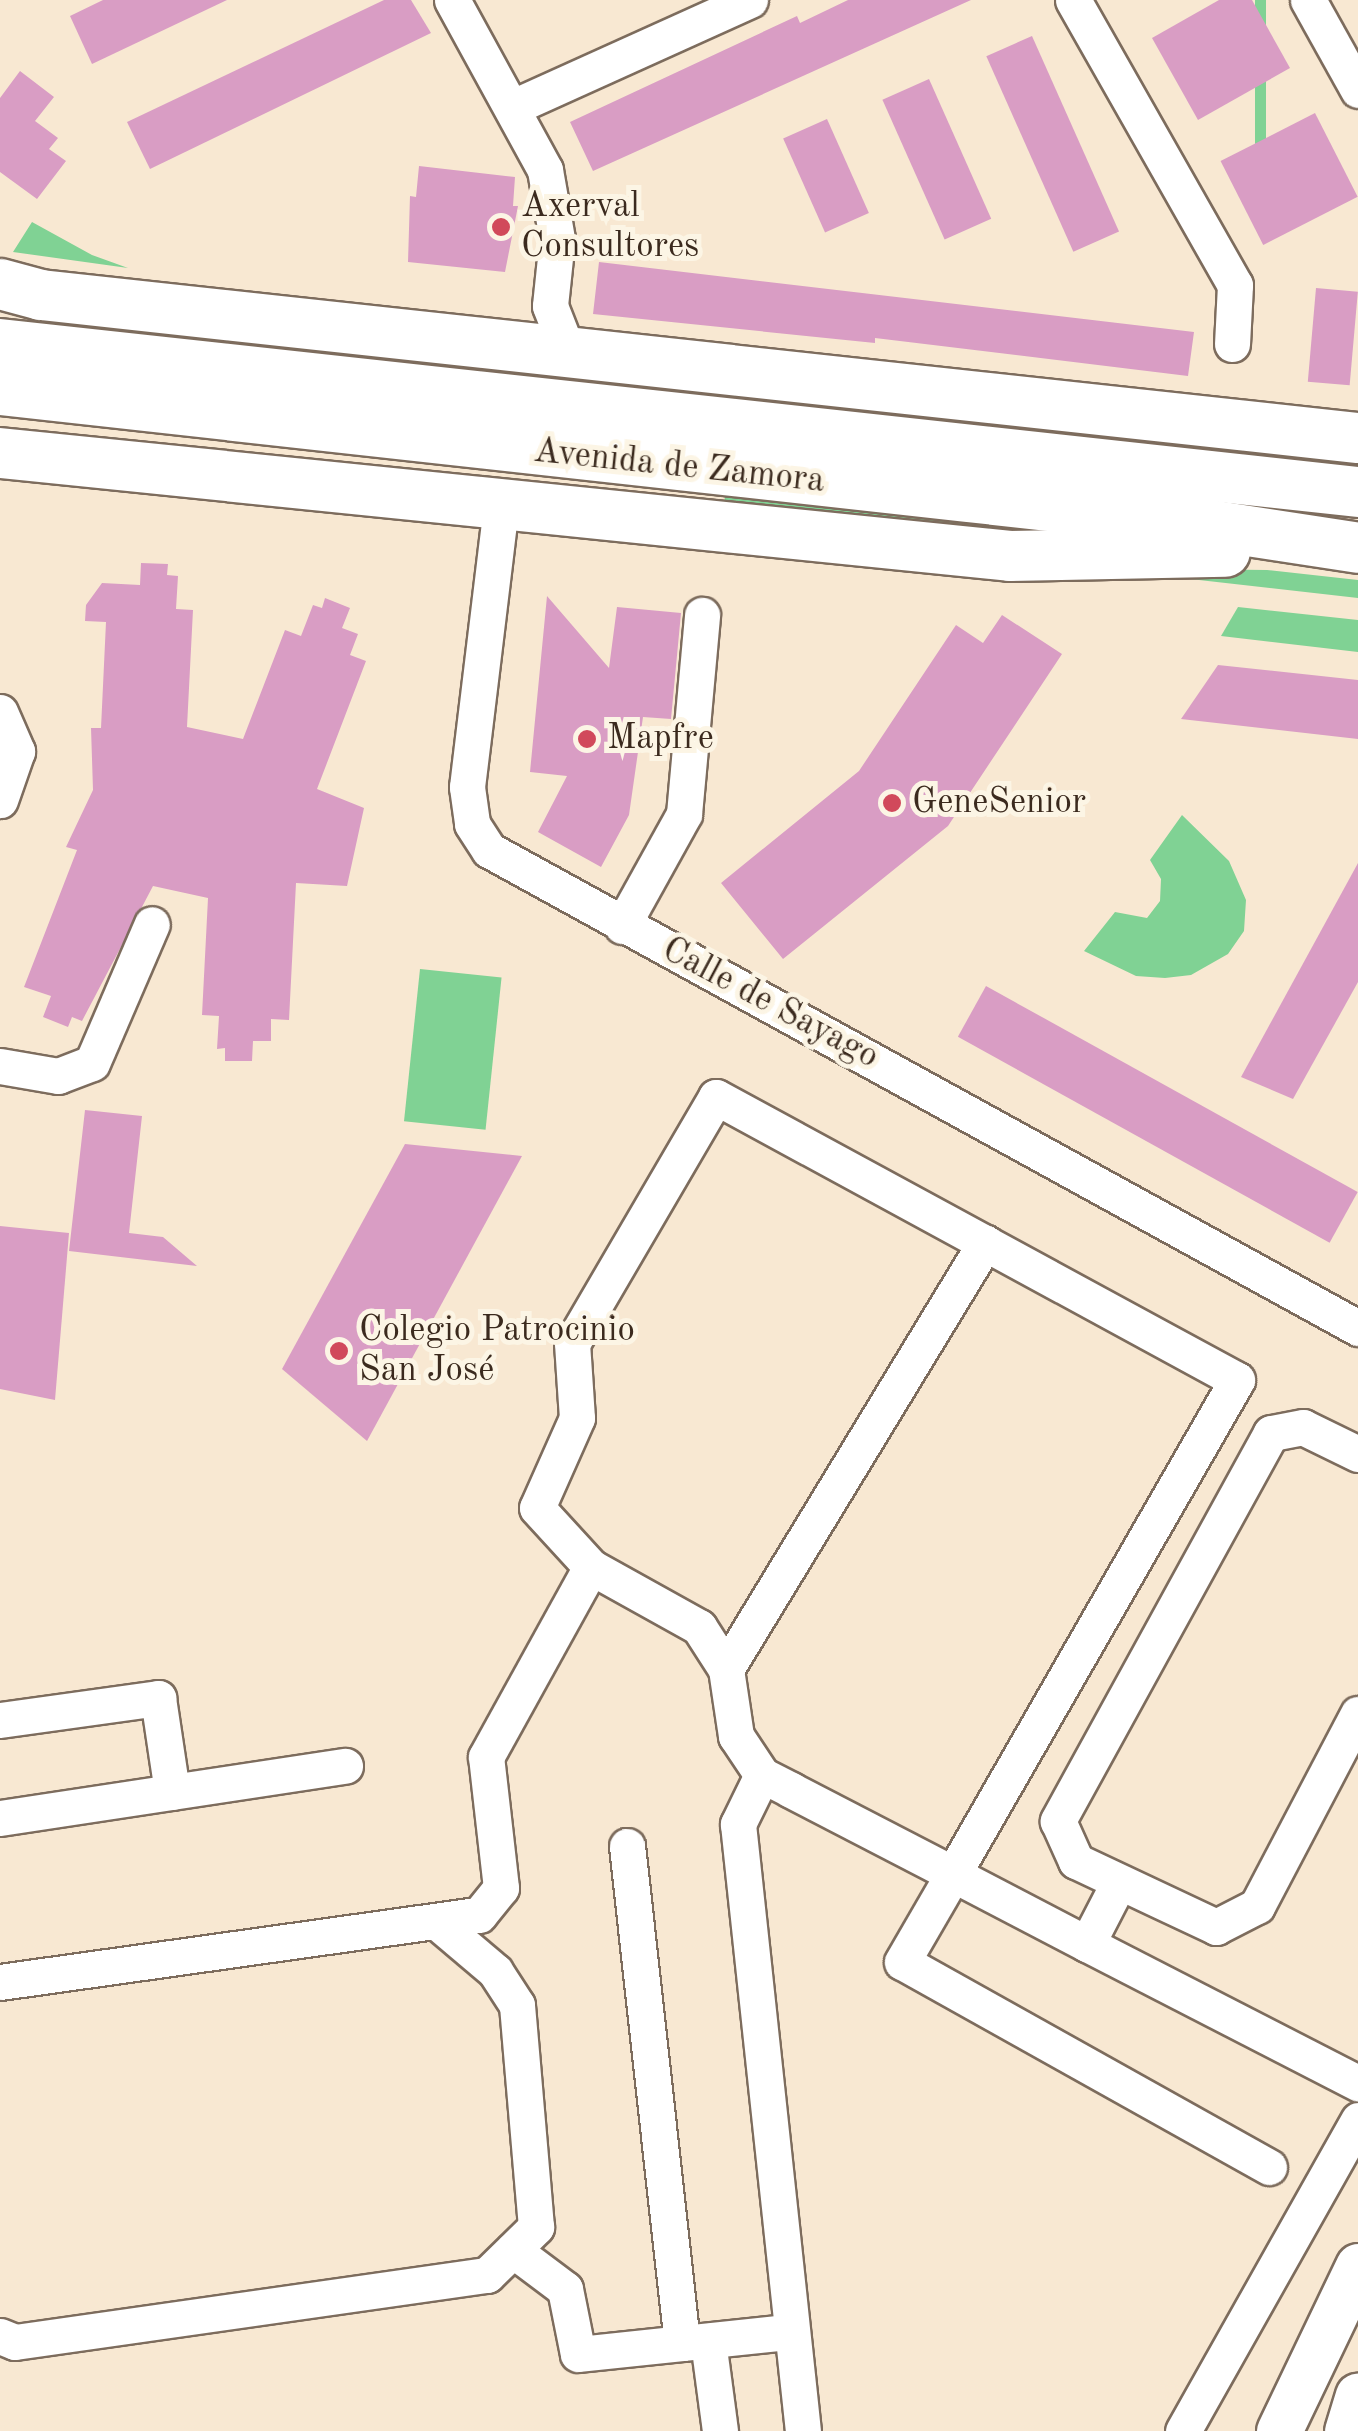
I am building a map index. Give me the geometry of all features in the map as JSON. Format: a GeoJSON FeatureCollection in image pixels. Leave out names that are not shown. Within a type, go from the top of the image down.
{"type":"FeatureCollection","features":[{"type":"Feature","properties":{"kind":"highway"},"geometry":{"type":"LineString","coordinates":[[0,284],[42,296],[1358,438]]}},
{"type":"Feature","properties":{"kind":"highway","name":"Avenida de Zamora"},"geometry":{"type":"LineString","coordinates":[[0,344],[707,446],[1358,549]]}},
{"type":"Feature","properties":{"kind":"highway","name":"Avenida de Zamora"},"geometry":{"type":"LineString","coordinates":[[0,390],[1358,492]]}},
{"type":"Feature","properties":{"kind":"highway"},"geometry":{"type":"LineString","coordinates":[[0,453],[1010,556],[1358,549]]}},
{"type":"Feature","properties":{"kind":"main road"},"geometry":{"type":"LineString","coordinates":[[1279,2431],[1358,2266]]}},
{"type":"Feature","properties":{"kind":"main road"},"geometry":{"type":"LineString","coordinates":[[1347,2431],[1358,2396]]}},
{"type":"Feature","properties":{"kind":"street"},"geometry":{"type":"LineString","coordinates":[[452,0],[513,107],[555,202],[550,306],[568,352]]}},
{"type":"Feature","properties":{"kind":"street"},"geometry":{"type":"LineString","coordinates":[[513,107],[750,0]]}},
{"type":"Feature","properties":{"kind":"street"},"geometry":{"type":"LineString","coordinates":[[1073,0],[1235,285],[1232,344]]}},
{"type":"Feature","properties":{"kind":"street"},"geometry":{"type":"LineString","coordinates":[[1308,0],[1358,90]]}},
{"type":"Feature","properties":{"kind":"street","name":"Calle de Sayago"},"geometry":{"type":"LineString","coordinates":[[501,506],[468,786],[472,824],[489,850],[526,876],[1358,1328]]}},
{"type":"Feature","properties":{"kind":"street"},"geometry":{"type":"LineString","coordinates":[[622,926],[684,814],[702,615]]}},
{"type":"Feature","properties":{"kind":"street"},"geometry":{"type":"LineString","coordinates":[[0,712],[18,751],[0,800]]}},
{"type":"Feature","properties":{"kind":"street"},"geometry":{"type":"LineString","coordinates":[[0,1066],[58,1076],[92,1063],[152,924]]}},
{"type":"Feature","properties":{"kind":"street"},"geometry":{"type":"LineString","coordinates":[[1269,2167],[902,1962],[953,1874],[1237,1380],[716,1097],[572,1342],[577,1418],[536,1508],[590,1567],[700,1627],[726,1669],[736,1736],[762,1774],[953,1874],[1086,1944],[1358,2083]]}},
{"type":"Feature","properties":{"kind":"street"},"geometry":{"type":"LineString","coordinates":[[726,1669],[985,1244]]}},
{"type":"Feature","properties":{"kind":"street"},"geometry":{"type":"LineString","coordinates":[[1358,1454],[1303,1427],[1271,1433],[1058,1820],[1076,1861],[1117,1886],[1216,1927],[1257,1906],[1358,1714]]}},
{"type":"Feature","properties":{"kind":"street"},"geometry":{"type":"LineString","coordinates":[[0,1982],[479,1916],[501,1888],[486,1757],[590,1567]]}},
{"type":"Feature","properties":{"kind":"street"},"geometry":{"type":"LineString","coordinates":[[0,1720],[158,1698],[172,1792]]}},
{"type":"Feature","properties":{"kind":"street"},"geometry":{"type":"LineString","coordinates":[[0,1818],[346,1766]]}},
{"type":"Feature","properties":{"kind":"street"},"geometry":{"type":"LineString","coordinates":[[762,1774],[738,1824],[802,2431]]}},
{"type":"Feature","properties":{"kind":"street"},"geometry":{"type":"LineString","coordinates":[[627,1846],[695,2342],[720,2431]]}},
{"type":"Feature","properties":{"kind":"street"},"geometry":{"type":"LineString","coordinates":[[1086,1944],[1117,1886]]}},
{"type":"Feature","properties":{"kind":"street"},"geometry":{"type":"LineString","coordinates":[[0,2336],[15,2342],[487,2275],[536,2226],[516,2005],[495,1971],[437,1922]]}},
{"type":"Feature","properties":{"kind":"street"},"geometry":{"type":"LineString","coordinates":[[1183,2431],[1358,2120]]}},
{"type":"Feature","properties":{"kind":"street"},"geometry":{"type":"LineString","coordinates":[[513,2250],[565,2289],[578,2354],[695,2342],[791,2341]]}},
{"type":"Feature","properties":{"kind":"green space"},"geometry":{"type":"Polygon","coordinates":[[[1255,0],[1266,0],[1266,209],[1255,209],[1255,0]]]}},
{"type":"Feature","properties":{"kind":"green space"},"geometry":{"type":"Polygon","coordinates":[[[32,222],[92,255],[128,268],[13,252],[32,222]]]}},
{"type":"Feature","properties":{"kind":"green space"},"geometry":{"type":"Polygon","coordinates":[[[744,382],[1357,457],[1354,481],[741,406],[744,382]]]}},
{"type":"Feature","properties":{"kind":"green space"},"geometry":{"type":"Polygon","coordinates":[[[725,491],[1204,543],[724,516],[725,491]]]}},
{"type":"Feature","properties":{"kind":"green space"},"geometry":{"type":"Polygon","coordinates":[[[1093,568],[1267,570],[1358,580],[1358,598],[1093,568]]]}},
{"type":"Feature","properties":{"kind":"green space"},"geometry":{"type":"Polygon","coordinates":[[[1238,607],[1358,620],[1358,652],[1221,636],[1238,607]]]}},
{"type":"Feature","properties":{"kind":"green space"},"geometry":{"type":"Polygon","coordinates":[[[1182,815],[1229,861],[1246,900],[1244,931],[1228,954],[1191,975],[1165,978],[1136,976],[1084,951],[1115,912],[1147,918],[1160,901],[1161,879],[1150,860],[1182,815]]]}},
{"type":"Feature","properties":{"kind":"green space"},"geometry":{"type":"Polygon","coordinates":[[[420,969],[502,978],[486,1130],[404,1121],[420,969]]]}},
{"type":"Feature","properties":{"kind":"building"},"geometry":{"type":"Polygon","coordinates":[[[103,0],[227,0],[92,64],[70,16],[103,0]]]}},
{"type":"Feature","properties":{"kind":"building"},"geometry":{"type":"Polygon","coordinates":[[[384,0],[411,0],[431,33],[150,169],[127,122],[384,0]]]}},
{"type":"Feature","properties":{"kind":"building"},"geometry":{"type":"Polygon","coordinates":[[[848,0],[971,0],[593,171],[570,122],[797,16],[800,23],[848,0]]]}},
{"type":"Feature","properties":{"kind":"building"},"geometry":{"type":"Polygon","coordinates":[[[1219,0],[1252,0],[1290,68],[1198,120],[1152,38],[1219,0]]]}},
{"type":"Feature","properties":{"kind":"building"},"geometry":{"type":"Polygon","coordinates":[[[1032,36],[1119,231],[1073,252],[986,56],[1032,36]]]}},
{"type":"Feature","properties":{"kind":"building"},"geometry":{"type":"Polygon","coordinates":[[[20,71],[54,97],[35,121],[58,138],[49,149],[66,161],[37,199],[0,172],[0,98],[20,71]]]}},
{"type":"Feature","properties":{"kind":"building"},"geometry":{"type":"Polygon","coordinates":[[[929,79],[991,219],[945,240],[882,100],[929,79]]]}},
{"type":"Feature","properties":{"kind":"building"},"geometry":{"type":"Polygon","coordinates":[[[1315,113],[1358,197],[1263,245],[1221,161],[1315,113]]]}},
{"type":"Feature","properties":{"kind":"building"},"geometry":{"type":"Polygon","coordinates":[[[827,119],[869,213],[825,233],[783,139],[827,119]]]}},
{"type":"Feature","properties":{"kind":"building"},"geometry":{"type":"Polygon","coordinates":[[[419,166],[515,177],[513,206],[518,206],[505,272],[408,262],[410,196],[416,197],[419,166]]]}},
{"type":"Feature","properties":{"kind":"building"},"geometry":{"type":"Polygon","coordinates":[[[599,262],[1194,332],[1188,376],[875,338],[875,343],[593,314],[599,262]]]}},
{"type":"Feature","properties":{"kind":"building"},"geometry":{"type":"Polygon","coordinates":[[[1316,288],[1358,292],[1350,385],[1308,382],[1316,288]]]}},
{"type":"Feature","properties":{"kind":"building"},"geometry":{"type":"Polygon","coordinates":[[[141,563],[168,564],[167,575],[178,576],[176,609],[193,610],[187,727],[243,739],[285,630],[301,636],[313,605],[322,608],[325,598],[350,608],[342,628],[358,634],[350,655],[366,661],[317,789],[364,808],[347,886],[296,883],[289,1020],[271,1019],[271,1041],[253,1041],[252,1061],[225,1061],[225,1048],[217,1049],[219,1016],[202,1015],[208,898],[153,886],[82,1021],[72,1017],[68,1027],[43,1017],[51,996],[24,987],[77,850],[66,847],[93,790],[91,728],[101,728],[106,622],[85,621],[86,605],[102,583],[140,585],[141,563]]]}},
{"type":"Feature","properties":{"kind":"building","name":"Mapfre"},"geometry":{"type":"Polygon","coordinates":[[[547,596],[609,668],[617,607],[681,613],[671,719],[643,717],[629,815],[601,867],[538,832],[567,776],[530,772],[547,596]]]}},
{"type":"Feature","properties":{"kind":"building","name":"GeneSenior"},"geometry":{"type":"Polygon","coordinates":[[[1002,615],[1062,654],[948,826],[783,959],[721,883],[859,771],[956,625],[983,643],[1002,615]]]}},
{"type":"Feature","properties":{"kind":"building"},"geometry":{"type":"Polygon","coordinates":[[[1218,665],[1358,680],[1358,739],[1181,719],[1218,665]]]}},
{"type":"Feature","properties":{"kind":"building"},"geometry":{"type":"Polygon","coordinates":[[[1358,863],[1358,982],[1293,1099],[1241,1077],[1358,863]]]}},
{"type":"Feature","properties":{"kind":"building"},"geometry":{"type":"Polygon","coordinates":[[[986,986],[1358,1192],[1330,1243],[958,1037],[986,986]]]}},
{"type":"Feature","properties":{"kind":"building"},"geometry":{"type":"Polygon","coordinates":[[[85,1110],[142,1116],[129,1233],[163,1237],[197,1266],[69,1251],[85,1110]]]}},
{"type":"Feature","properties":{"kind":"building"},"geometry":{"type":"Polygon","coordinates":[[[405,1144],[522,1156],[367,1441],[282,1369],[405,1144]]]}},
{"type":"Feature","properties":{"kind":"building"},"geometry":{"type":"Polygon","coordinates":[[[0,1226],[69,1233],[55,1400],[0,1389],[0,1226]]]}},
{"type":"Feature","properties":{"kind":"place","name":"Axerval Consultores"},"geometry":{"type":"Point","coordinates":[501,227]}},
{"type":"Feature","properties":{"kind":"place","name":"Mapfre"},"geometry":{"type":"Point","coordinates":[587,739]}},
{"type":"Feature","properties":{"kind":"place","name":"GeneSenior"},"geometry":{"type":"Point","coordinates":[892,803]}},
{"type":"Feature","properties":{"kind":"place","name":"Colegio Patrocinio San José"},"geometry":{"type":"Point","coordinates":[339,1351]}}]}
